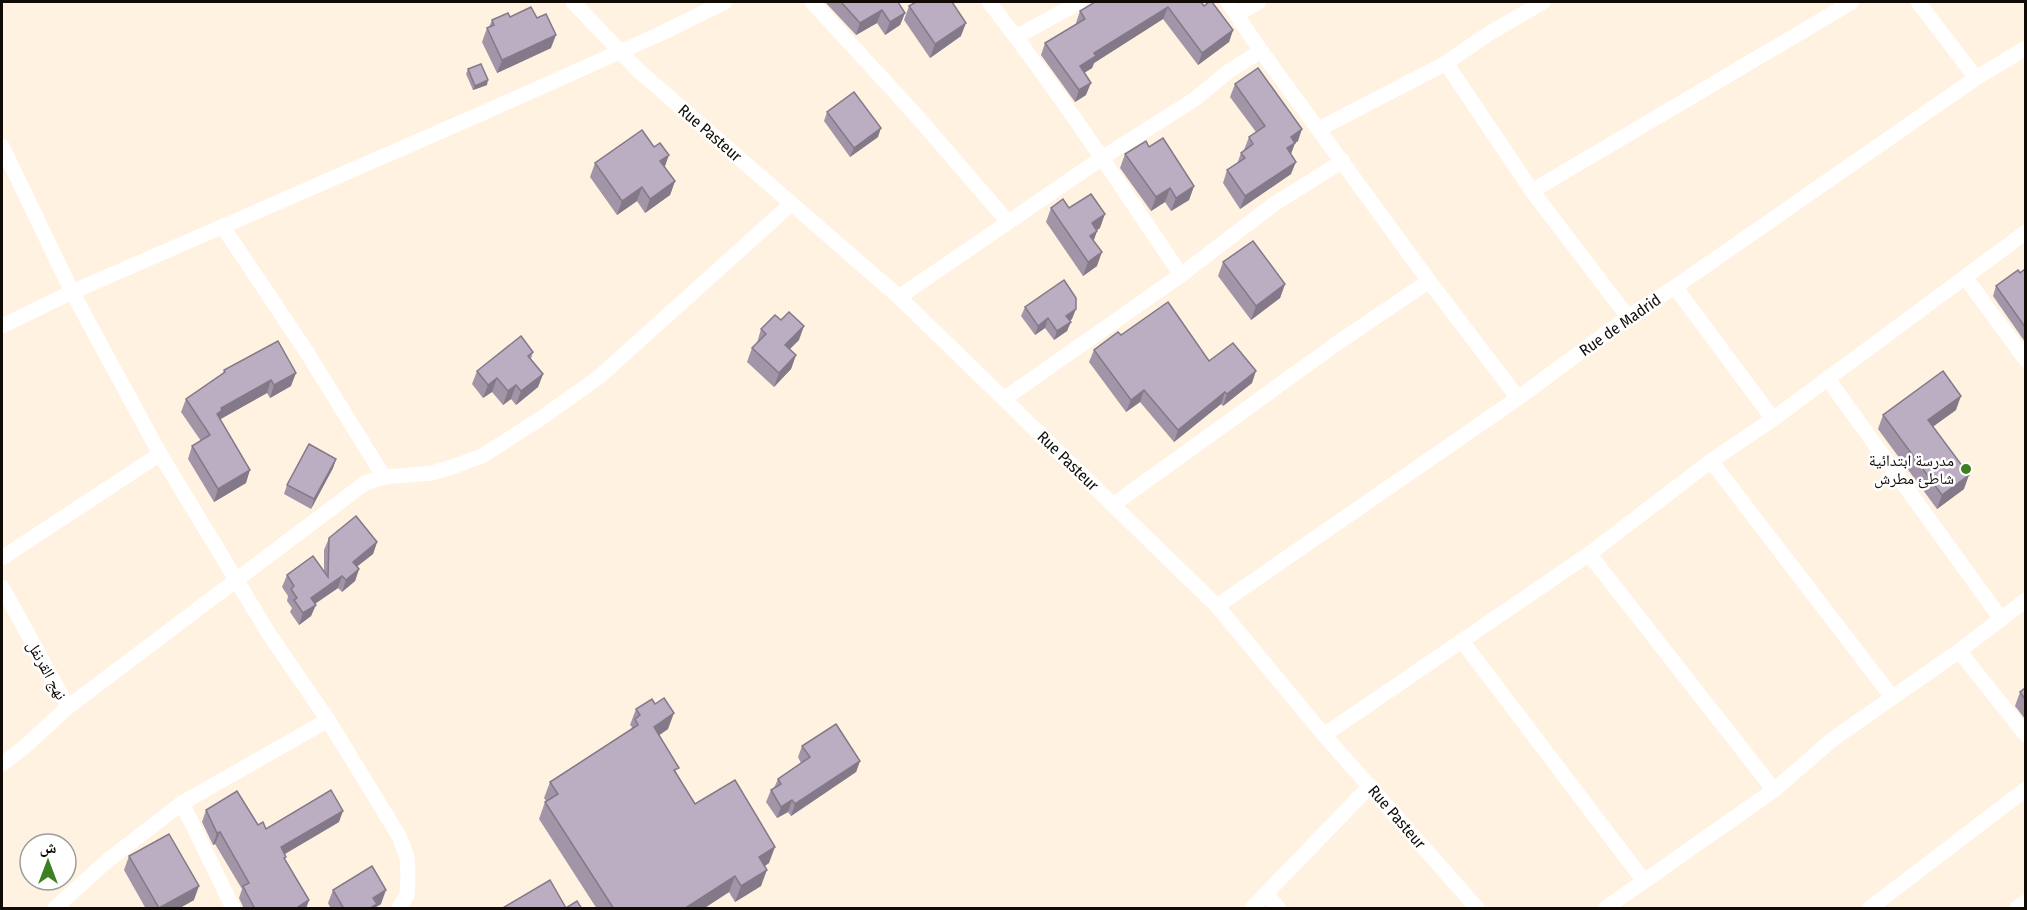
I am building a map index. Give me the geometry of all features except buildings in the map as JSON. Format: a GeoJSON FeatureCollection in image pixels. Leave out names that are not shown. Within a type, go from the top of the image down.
{"type":"FeatureCollection","features":[{"type":"Feature","properties":{"kind":"street","name":"Rue Pasteur"},"geometry":{"type":"LineString","coordinates":[[573,2],[639,72],[899,297],[1217,606],[1324,735],[1477,909]]}},
{"type":"Feature","properties":{"kind":"street"},"geometry":{"type":"LineString","coordinates":[[2,326],[72,292],[620,52],[725,2]]}},
{"type":"Feature","properties":{"kind":"street"},"geometry":{"type":"LineString","coordinates":[[812,2],[915,114],[1008,222]]}},
{"type":"Feature","properties":{"kind":"street"},"geometry":{"type":"LineString","coordinates":[[989,2],[1102,158],[1181,274]]}},
{"type":"Feature","properties":{"kind":"street"},"geometry":{"type":"LineString","coordinates":[[1016,37],[1080,2]]}},
{"type":"Feature","properties":{"kind":"street"},"geometry":{"type":"LineString","coordinates":[[1259,2],[1232,8],[1429,281],[1518,398]]}},
{"type":"Feature","properties":{"kind":"street"},"geometry":{"type":"LineString","coordinates":[[1319,129],[1446,63],[1488,34],[1543,2]]}},
{"type":"Feature","properties":{"kind":"street"},"geometry":{"type":"LineString","coordinates":[[1532,191],[1852,2]]}},
{"type":"Feature","properties":{"kind":"street"},"geometry":{"type":"LineString","coordinates":[[1918,2],[1976,78]]}},
{"type":"Feature","properties":{"kind":"street","name":"Rue de Madrid"},"geometry":{"type":"LineString","coordinates":[[1217,606],[1518,398],[1628,317],[1676,287],[1976,78],[2025,48]]}},
{"type":"Feature","properties":{"kind":"street"},"geometry":{"type":"LineString","coordinates":[[899,297],[1102,158],[1195,99],[1228,71],[1261,51]]}},
{"type":"Feature","properties":{"kind":"street"},"geometry":{"type":"LineString","coordinates":[[1446,63],[1532,191],[1628,317]]}},
{"type":"Feature","properties":{"kind":"street"},"geometry":{"type":"LineString","coordinates":[[2,146],[72,292],[160,454],[269,634],[328,720],[399,836],[407,857],[408,875],[407,895],[399,909]]}},
{"type":"Feature","properties":{"kind":"street"},"geometry":{"type":"LineString","coordinates":[[1005,398],[1181,274],[1274,204],[1343,161]]}},
{"type":"Feature","properties":{"kind":"street"},"geometry":{"type":"LineString","coordinates":[[68,707],[365,483],[384,477],[432,473],[482,456],[543,417],[599,376],[791,204]]}},
{"type":"Feature","properties":{"kind":"street"},"geometry":{"type":"LineString","coordinates":[[223,226],[306,351],[384,477]]}},
{"type":"Feature","properties":{"kind":"street"},"geometry":{"type":"LineString","coordinates":[[1324,735],[1589,554],[1711,461],[1773,419],[2025,232]]}},
{"type":"Feature","properties":{"kind":"street"},"geometry":{"type":"LineString","coordinates":[[1965,277],[2025,360]]}},
{"type":"Feature","properties":{"kind":"street"},"geometry":{"type":"LineString","coordinates":[[1113,505],[1336,344],[1429,281]]}},
{"type":"Feature","properties":{"kind":"street"},"geometry":{"type":"LineString","coordinates":[[1676,287],[1773,419]]}},
{"type":"Feature","properties":{"kind":"street"},"geometry":{"type":"LineString","coordinates":[[1827,378],[2001,619]]}},
{"type":"Feature","properties":{"kind":"street"},"geometry":{"type":"LineString","coordinates":[[2,558],[160,454]]}},
{"type":"Feature","properties":{"kind":"street"},"geometry":{"type":"LineString","coordinates":[[1711,461],[1892,697]]}},
{"type":"Feature","properties":{"kind":"street"},"geometry":{"type":"LineString","coordinates":[[1589,554],[1774,790]]}},
{"type":"Feature","properties":{"kind":"street","name":"نهج القرنفل"},"geometry":{"type":"LineString","coordinates":[[2,587],[68,707],[2,764]]}},
{"type":"Feature","properties":{"kind":"street"},"geometry":{"type":"LineString","coordinates":[[1606,909],[1774,790],[1833,739],[1959,651],[2025,600]]}},
{"type":"Feature","properties":{"kind":"street"},"geometry":{"type":"LineString","coordinates":[[1462,642],[1644,881]]}},
{"type":"Feature","properties":{"kind":"street"},"geometry":{"type":"LineString","coordinates":[[1959,651],[2025,735]]}},
{"type":"Feature","properties":{"kind":"street"},"geometry":{"type":"LineString","coordinates":[[62,906],[107,861],[182,803],[328,720]]}},
{"type":"Feature","properties":{"kind":"street"},"geometry":{"type":"LineString","coordinates":[[1252,909],[1370,786]]}},
{"type":"Feature","properties":{"kind":"street"},"geometry":{"type":"LineString","coordinates":[[1870,909],[2025,789]]}},
{"type":"Feature","properties":{"kind":"street"},"geometry":{"type":"LineString","coordinates":[[182,803],[233,909]]}},
{"type":"Feature","properties":{"kind":"street"},"geometry":{"type":"LineString","coordinates":[[1266,894],[1278,909]]}},
{"type":"Feature","properties":{"kind":"street"},"geometry":{"type":"LineString","coordinates":[[2017,909],[2025,902]]}},
{"type":"Feature","properties":{"kind":"place","name":"مدرسة ابتدائية شاطئ مطرش"},"geometry":{"type":"Point","coordinates":[1966,469]}}]}
